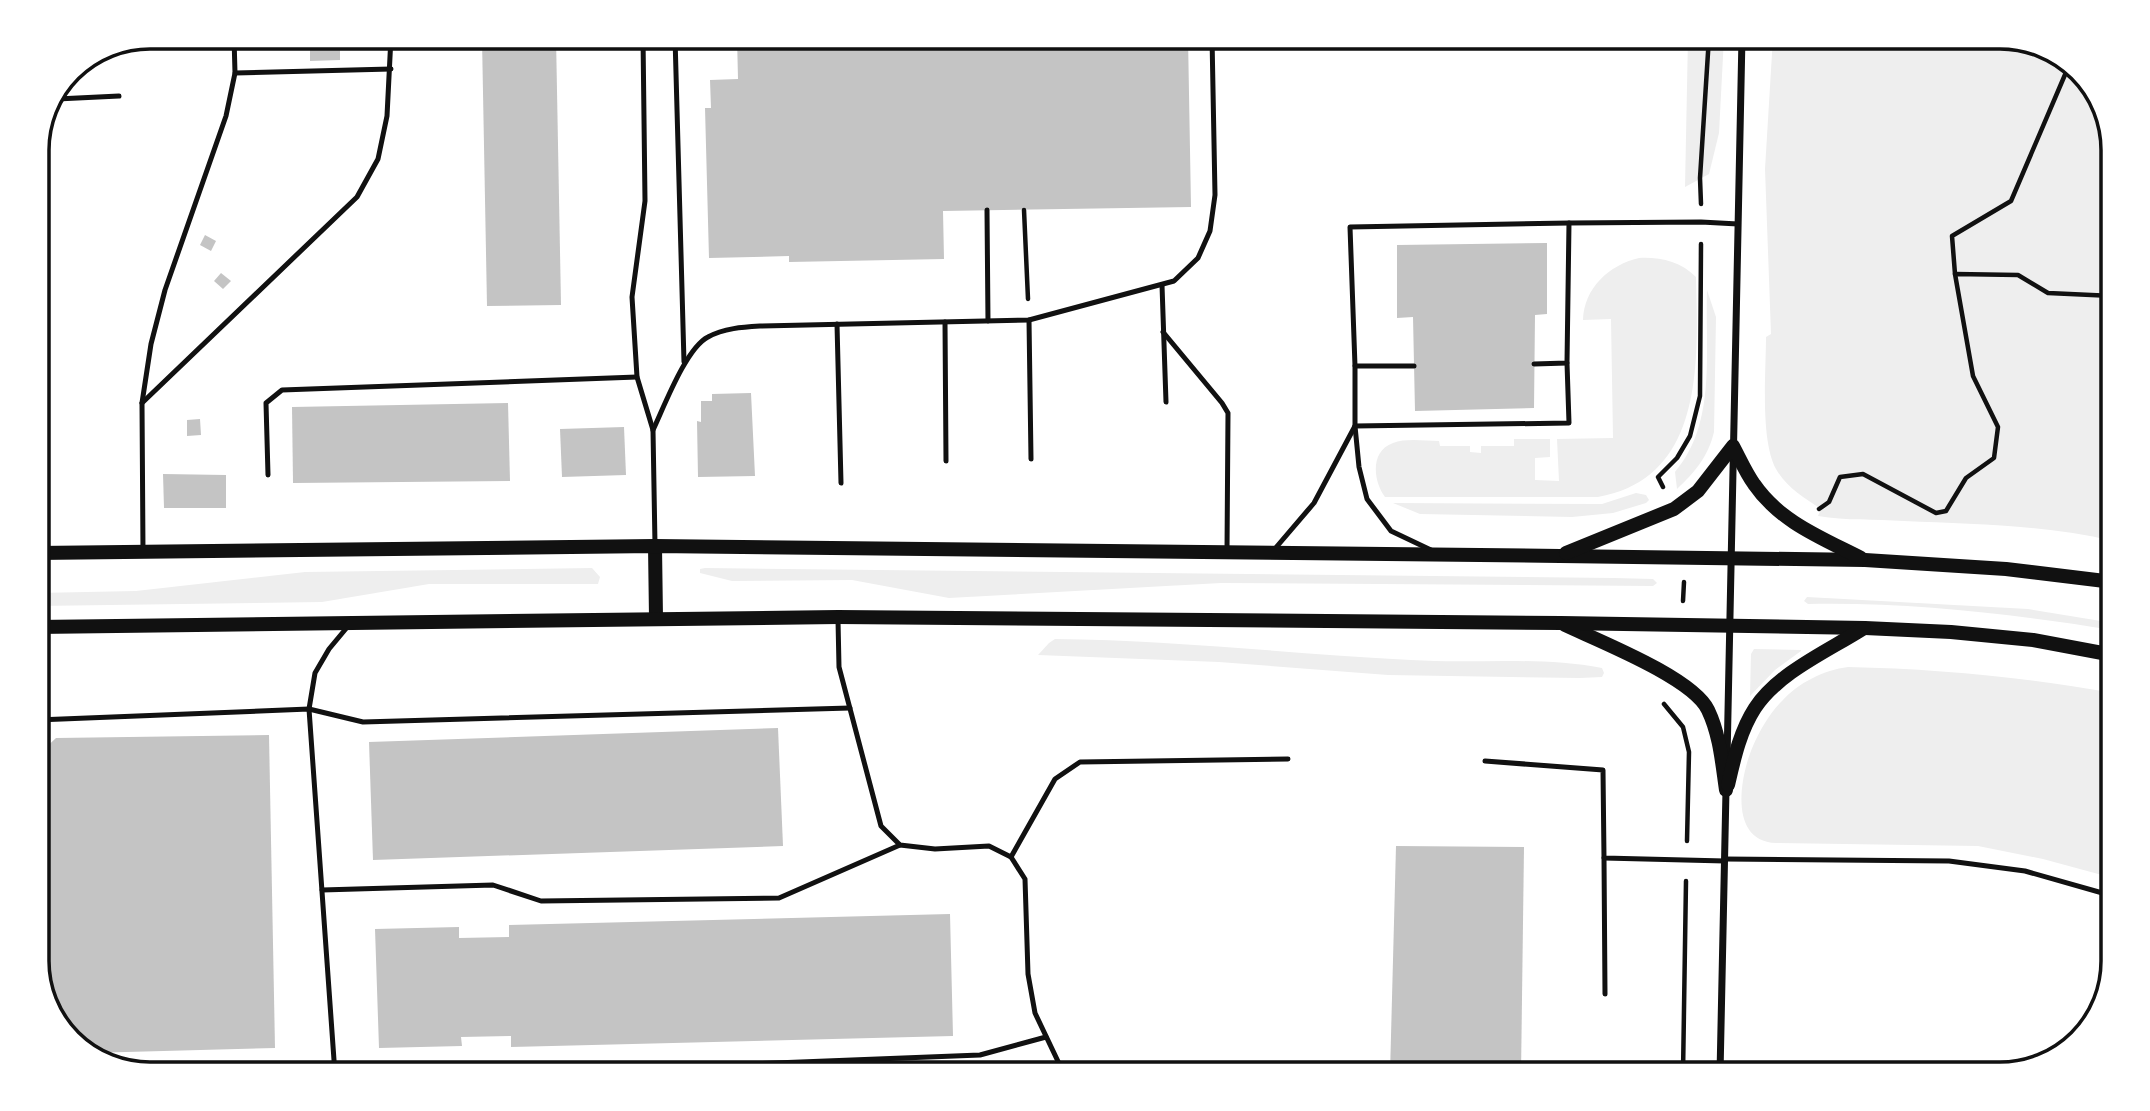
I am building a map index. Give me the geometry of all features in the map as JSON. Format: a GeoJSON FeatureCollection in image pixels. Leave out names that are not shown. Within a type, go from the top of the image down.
{"type":"FeatureCollection","features":[{"type":"Feature","properties":{"kind":"main road"},"geometry":{"type":"LineString","coordinates":[[1560,556],[1674,509],[1698,491],[1733,446],[1755,485],[1779,511],[1793,523],[1866,560]]}},
{"type":"Feature","properties":{"kind":"main road"},"geometry":{"type":"LineString","coordinates":[[655,546],[656,618]]}},
{"type":"Feature","properties":{"kind":"main road"},"geometry":{"type":"LineString","coordinates":[[49,553],[655,546],[1732,558],[1866,560],[2006,569],[2101,581]]}},
{"type":"Feature","properties":{"kind":"main road"},"geometry":{"type":"LineString","coordinates":[[49,627],[838,617],[1730,625],[1865,628],[2033,640],[2101,653]]}},
{"type":"Feature","properties":{"kind":"main road"},"geometry":{"type":"LineString","coordinates":[[1561,623],[1687,687],[1707,708],[1719,744],[1726,789]]}},
{"type":"Feature","properties":{"kind":"main road"},"geometry":{"type":"LineString","coordinates":[[1726,789],[1740,737],[1755,707],[1792,673],[1865,628]]}},
{"type":"Feature","properties":{"kind":"street"},"geometry":{"type":"LineString","coordinates":[[1720,1062],[1742,49]]}},
{"type":"Feature","properties":{"kind":"lane"},"geometry":{"type":"LineString","coordinates":[[143,551],[142,403],[150,344],[226,116],[235,73],[234,49]]}},
{"type":"Feature","properties":{"kind":"lane"},"geometry":{"type":"LineString","coordinates":[[142,403],[357,197],[378,159],[387,116],[391,49]]}},
{"type":"Feature","properties":{"kind":"lane"},"geometry":{"type":"LineString","coordinates":[[643,49],[645,201],[632,297],[637,377],[653,430],[655,546]]}},
{"type":"Feature","properties":{"kind":"lane"},"geometry":{"type":"LineString","coordinates":[[676,49],[685,366]]}},
{"type":"Feature","properties":{"kind":"lane"},"geometry":{"type":"LineString","coordinates":[[653,430],[693,349],[708,337],[733,328],[1029,320],[1174,281],[1198,258],[1210,231],[1215,195],[1212,49]]}},
{"type":"Feature","properties":{"kind":"lane"},"geometry":{"type":"LineString","coordinates":[[235,73],[391,68]]}},
{"type":"Feature","properties":{"kind":"lane"},"geometry":{"type":"LineString","coordinates":[[63,99],[119,96]]}},
{"type":"Feature","properties":{"kind":"lane"},"geometry":{"type":"LineString","coordinates":[[987,210],[988,321]]}},
{"type":"Feature","properties":{"kind":"lane"},"geometry":{"type":"LineString","coordinates":[[1355,426],[1569,423],[1569,223]]}},
{"type":"Feature","properties":{"kind":"lane"},"geometry":{"type":"LineString","coordinates":[[1440,555],[1391,531],[1367,499],[1359,467],[1355,426],[1350,228],[1569,223],[1738,224]]}},
{"type":"Feature","properties":{"kind":"lane"},"geometry":{"type":"LineString","coordinates":[[1162,285],[1166,402]]}},
{"type":"Feature","properties":{"kind":"lane"},"geometry":{"type":"LineString","coordinates":[[1029,320],[1031,460]]}},
{"type":"Feature","properties":{"kind":"lane"},"geometry":{"type":"LineString","coordinates":[[945,322],[946,461]]}},
{"type":"Feature","properties":{"kind":"lane"},"geometry":{"type":"LineString","coordinates":[[836,324],[841,483]]}},
{"type":"Feature","properties":{"kind":"lane"},"geometry":{"type":"LineString","coordinates":[[1163,332],[1228,413],[1227,552]]}},
{"type":"Feature","properties":{"kind":"lane"},"geometry":{"type":"LineString","coordinates":[[1534,363],[1567,363]]}},
{"type":"Feature","properties":{"kind":"lane"},"geometry":{"type":"LineString","coordinates":[[1355,366],[1414,366]]}},
{"type":"Feature","properties":{"kind":"lane"},"geometry":{"type":"LineString","coordinates":[[268,475],[267,403],[282,390],[637,377]]}},
{"type":"Feature","properties":{"kind":"lane"},"geometry":{"type":"LineString","coordinates":[[1272,553],[1314,503],[1355,426]]}},
{"type":"Feature","properties":{"kind":"lane"},"geometry":{"type":"LineString","coordinates":[[838,617],[838,657],[881,826],[900,845]]}},
{"type":"Feature","properties":{"kind":"lane"},"geometry":{"type":"LineString","coordinates":[[334,1062],[309,709],[315,673],[329,649],[351,622]]}},
{"type":"Feature","properties":{"kind":"lane"},"geometry":{"type":"LineString","coordinates":[[49,720],[309,709],[363,722],[850,708]]}},
{"type":"Feature","properties":{"kind":"lane"},"geometry":{"type":"LineString","coordinates":[[1011,858],[1055,779],[1080,762],[1288,759]]}},
{"type":"Feature","properties":{"kind":"lane"},"geometry":{"type":"LineString","coordinates":[[1485,761],[1603,771],[1605,993]]}},
{"type":"Feature","properties":{"kind":"lane"},"geometry":{"type":"LineString","coordinates":[[322,890],[493,886],[541,901],[779,898],[900,845],[935,849],[989,846],[1011,858],[1025,878],[1028,974],[1035,1013],[1058,1062]]}},
{"type":"Feature","properties":{"kind":"lane"},"geometry":{"type":"LineString","coordinates":[[1604,858],[1949,861],[2025,871],[2101,893]]}},
{"type":"Feature","properties":{"kind":"lane"},"geometry":{"type":"LineString","coordinates":[[838,1062],[980,1055],[1046,1037]]}},
{"type":"Feature","properties":{"kind":"path"},"geometry":{"type":"LineString","coordinates":[[1674,509],[1658,477],[1677,458],[1690,436],[1700,396],[1700,178],[1708,49]]}},
{"type":"Feature","properties":{"kind":"path"},"geometry":{"type":"LineString","coordinates":[[1818,510],[1829,502],[1840,477],[1863,474],[1936,513],[1946,511],[1966,478],[1994,458],[1998,426],[1973,376],[1955,274],[1952,236],[2011,201],[2067,75]]}},
{"type":"Feature","properties":{"kind":"path"},"geometry":{"type":"LineString","coordinates":[[1024,209],[1029,320]]}},
{"type":"Feature","properties":{"kind":"path"},"geometry":{"type":"LineString","coordinates":[[1955,274],[2018,275],[2048,293],[2101,295]]}},
{"type":"Feature","properties":{"kind":"path"},"geometry":{"type":"LineString","coordinates":[[1683,625],[1684,558]]}},
{"type":"Feature","properties":{"kind":"path"},"geometry":{"type":"LineString","coordinates":[[1675,679],[1663,705],[1683,727],[1689,752],[1687,850]]}},
{"type":"Feature","properties":{"kind":"path"},"geometry":{"type":"LineString","coordinates":[[1683,1062],[1686,878]]}},
{"type":"Feature","properties":{"kind":"shaded area"},"geometry":{"type":"Polygon","coordinates":[[[1688,49],[1723,49],[1719,133],[1709,174],[1685,187],[1688,49]]]}},
{"type":"Feature","properties":{"kind":"shaded area"},"geometry":{"type":"Polygon","coordinates":[[[1772,49],[2013,50],[2045,59],[2076,84],[2091,105],[2101,144],[2101,539],[2009,526],[1818,516],[1821,509],[1785,481],[1771,456],[1766,423],[1766,337],[1771,334],[1765,169],[1772,49]]]}},
{"type":"Feature","properties":{"kind":"shaded area"},"geometry":{"type":"Polygon","coordinates":[[[1639,258],[1669,261],[1696,277],[1697,344],[1688,411],[1677,441],[1659,466],[1633,485],[1598,497],[1385,497],[1376,475],[1377,459],[1386,447],[1398,441],[1439,441],[1440,446],[1470,446],[1470,452],[1481,453],[1481,446],[1514,446],[1514,439],[1550,439],[1550,457],[1535,458],[1535,480],[1559,481],[1557,439],[1613,438],[1611,319],[1583,320],[1584,308],[1593,288],[1608,272],[1639,258]]]}},
{"type":"Feature","properties":{"kind":"shaded area"},"geometry":{"type":"Polygon","coordinates":[[[1707,290],[1716,317],[1714,432],[1700,464],[1677,489],[1675,472],[1688,453],[1703,409],[1707,361],[1707,290]]]}},
{"type":"Feature","properties":{"kind":"shaded area"},"geometry":{"type":"Polygon","coordinates":[[[1636,493],[1646,495],[1649,500],[1613,513],[1572,517],[1420,514],[1393,503],[1602,504],[1636,493]]]}},
{"type":"Feature","properties":{"kind":"shaded area"},"geometry":{"type":"Polygon","coordinates":[[[592,568],[600,577],[598,584],[429,584],[322,602],[49,606],[49,593],[136,591],[305,572],[592,568]]]}},
{"type":"Feature","properties":{"kind":"shaded area"},"geometry":{"type":"Polygon","coordinates":[[[700,569],[1614,578],[1653,579],[1657,583],[1653,586],[1221,583],[949,598],[852,580],[732,581],[700,573],[700,569]]]}},
{"type":"Feature","properties":{"kind":"shaded area"},"geometry":{"type":"Polygon","coordinates":[[[1807,597],[2028,609],[2101,621],[2101,628],[1961,610],[1808,604],[1804,601],[1807,597]]]}},
{"type":"Feature","properties":{"kind":"shaded area"},"geometry":{"type":"Polygon","coordinates":[[[1055,639],[1144,642],[1411,660],[1554,662],[1602,668],[1604,673],[1602,677],[1580,678],[1388,675],[1219,662],[1038,655],[1055,639]]]}},
{"type":"Feature","properties":{"kind":"shaded area"},"geometry":{"type":"Polygon","coordinates":[[[1754,649],[1801,651],[1775,670],[1750,696],[1751,654],[1754,649]]]}},
{"type":"Feature","properties":{"kind":"shaded area"},"geometry":{"type":"Polygon","coordinates":[[[1848,667],[1981,675],[2101,691],[2101,875],[2043,859],[1978,846],[1776,843],[1761,839],[1750,831],[1744,819],[1742,789],[1748,759],[1759,734],[1773,711],[1788,694],[1821,674],[1848,667]]]}},
{"type":"Feature","properties":{"kind":"building"},"geometry":{"type":"Polygon","coordinates":[[[310,49],[340,49],[340,60],[310,61],[310,49]]]}},
{"type":"Feature","properties":{"kind":"building"},"geometry":{"type":"Polygon","coordinates":[[[482,49],[556,49],[561,305],[487,306],[482,49]]]}},
{"type":"Feature","properties":{"kind":"building"},"geometry":{"type":"Polygon","coordinates":[[[737,49],[1188,49],[1191,207],[943,211],[944,259],[789,262],[789,256],[709,258],[705,108],[711,108],[710,80],[738,79],[737,49]]]}},
{"type":"Feature","properties":{"kind":"building"},"geometry":{"type":"Polygon","coordinates":[[[205,235],[216,241],[211,251],[200,245],[205,235]]]}},
{"type":"Feature","properties":{"kind":"building"},"geometry":{"type":"Polygon","coordinates":[[[1547,243],[1547,314],[1535,315],[1534,408],[1415,411],[1413,317],[1397,318],[1397,245],[1547,243]]]}},
{"type":"Feature","properties":{"kind":"building"},"geometry":{"type":"Polygon","coordinates":[[[221,273],[231,281],[223,289],[214,281],[221,273]]]}},
{"type":"Feature","properties":{"kind":"building"},"geometry":{"type":"Polygon","coordinates":[[[751,393],[755,476],[698,477],[697,421],[701,422],[701,401],[712,401],[712,394],[751,393]]]}},
{"type":"Feature","properties":{"kind":"building"},"geometry":{"type":"Polygon","coordinates":[[[508,403],[510,481],[293,483],[292,407],[508,403]]]}},
{"type":"Feature","properties":{"kind":"building"},"geometry":{"type":"Polygon","coordinates":[[[200,419],[201,435],[187,436],[187,420],[200,419]]]}},
{"type":"Feature","properties":{"kind":"building"},"geometry":{"type":"Polygon","coordinates":[[[624,427],[626,475],[562,477],[560,429],[624,427]]]}},
{"type":"Feature","properties":{"kind":"building"},"geometry":{"type":"Polygon","coordinates":[[[163,474],[226,475],[226,508],[164,508],[163,474]]]}},
{"type":"Feature","properties":{"kind":"building"},"geometry":{"type":"Polygon","coordinates":[[[778,728],[783,846],[373,860],[369,742],[778,728]]]}},
{"type":"Feature","properties":{"kind":"building"},"geometry":{"type":"Polygon","coordinates":[[[269,735],[275,1048],[106,1053],[84,1037],[66,1017],[54,993],[49,967],[49,745],[56,738],[269,735]]]}},
{"type":"Feature","properties":{"kind":"building"},"geometry":{"type":"Polygon","coordinates":[[[1396,846],[1524,847],[1521,1062],[1390,1062],[1396,846]]]}},
{"type":"Feature","properties":{"kind":"building"},"geometry":{"type":"Polygon","coordinates":[[[950,914],[953,1036],[511,1047],[511,1036],[461,1037],[462,1046],[379,1048],[375,929],[459,927],[459,938],[509,937],[509,925],[950,914]]]}}]}
